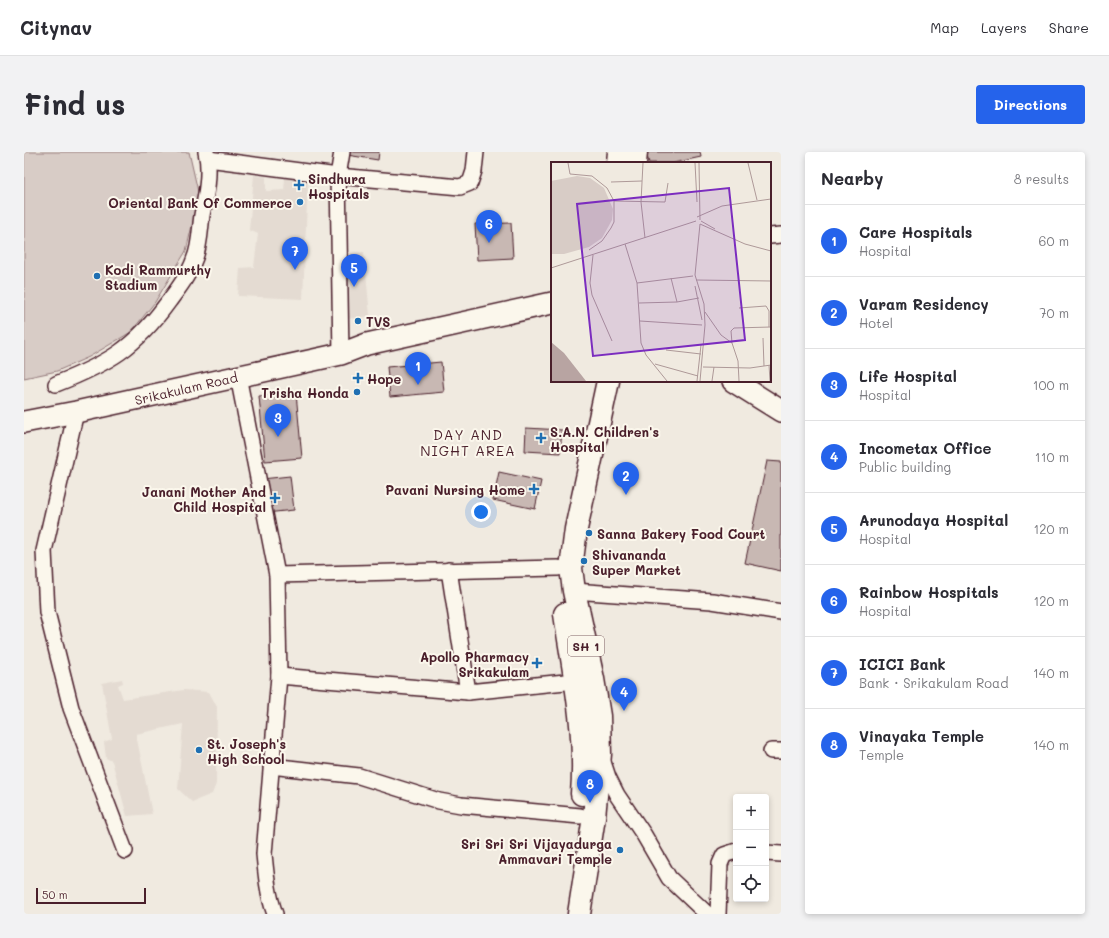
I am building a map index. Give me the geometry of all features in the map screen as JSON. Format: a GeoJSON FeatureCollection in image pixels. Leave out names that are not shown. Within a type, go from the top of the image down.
{"type":"FeatureCollection","features":[{"type":"Feature","properties":{"kind":"main road"},"geometry":{"type":"LineString","coordinates":[[618,162],[619,152]]}},
{"type":"Feature","properties":{"kind":"main road"},"geometry":{"type":"LineString","coordinates":[[635,162],[636,152]]}},
{"type":"Feature","properties":{"kind":"main road","name":"Srikakulam Road"},"geometry":{"type":"LineString","coordinates":[[24,422],[344,353],[366,344],[551,303]]}},
{"type":"Feature","properties":{"kind":"main road","name":"Srikakulam Road"},"geometry":{"type":"LineString","coordinates":[[344,353],[369,353],[551,317]]}},
{"type":"Feature","properties":{"kind":"main road","name":"SH 1"},"geometry":{"type":"LineString","coordinates":[[579,914],[594,817],[591,752],[580,713],[558,568],[560,536],[594,382]]}},
{"type":"Feature","properties":{"kind":"main road","name":"SH 1"},"geometry":{"type":"LineString","coordinates":[[563,914],[580,816],[584,769],[591,752],[599,716],[593,679],[574,592],[571,568],[576,529],[608,382]]}},
{"type":"Feature","properties":{"kind":"main road"},"geometry":{"type":"LineString","coordinates":[[735,382],[781,411]]}},
{"type":"Feature","properties":{"kind":"street"},"geometry":{"type":"LineString","coordinates":[[342,152],[338,176],[344,353]]}},
{"type":"Feature","properties":{"kind":"street"},"geometry":{"type":"LineString","coordinates":[[56,384],[93,369],[124,350],[152,324],[177,290],[195,260],[205,198],[207,156],[338,176],[460,187],[470,183],[474,171],[476,152]]}},
{"type":"Feature","properties":{"kind":"street"},"geometry":{"type":"LineString","coordinates":[[771,236],[781,235]]}},
{"type":"Feature","properties":{"kind":"street"},"geometry":{"type":"LineString","coordinates":[[238,376],[276,575],[279,676],[264,854],[266,876],[275,914]]}},
{"type":"Feature","properties":{"kind":"street"},"geometry":{"type":"LineString","coordinates":[[76,412],[44,551],[47,612],[71,708],[125,851]]}},
{"type":"Feature","properties":{"kind":"street"},"geometry":{"type":"LineString","coordinates":[[276,575],[558,568]]}},
{"type":"Feature","properties":{"kind":"street"},"geometry":{"type":"LineString","coordinates":[[449,570],[468,692]]}},
{"type":"Feature","properties":{"kind":"street"},"geometry":{"type":"LineString","coordinates":[[574,592],[712,601],[781,612]]}},
{"type":"Feature","properties":{"kind":"street"},"geometry":{"type":"LineString","coordinates":[[279,676],[468,692],[575,681]]}},
{"type":"Feature","properties":{"kind":"street"},"geometry":{"type":"LineString","coordinates":[[591,752],[608,777],[617,795],[644,834],[669,878],[707,914]]}},
{"type":"Feature","properties":{"kind":"street"},"geometry":{"type":"LineString","coordinates":[[271,766],[359,776],[439,801],[461,805],[580,816]]}},
{"type":"Feature","properties":{"kind":"street"},"geometry":{"type":"LineString","coordinates":[[718,914],[720,864],[724,855],[733,852]]}},
{"type":"Feature","properties":{"kind":"street"},"geometry":{"type":"LineString","coordinates":[[769,853],[781,854]]}},
{"type":"Feature","properties":{"kind":"shaded area","name":"Kodi Rammurthy Stadium"},"geometry":{"type":"Polygon","coordinates":[[[24,152],[189,152],[199,196],[186,251],[155,302],[131,332],[89,357],[57,371],[24,378],[24,152]]]}},
{"type":"Feature","properties":{"kind":"shaded area"},"geometry":{"type":"Polygon","coordinates":[[[254,175],[266,177],[266,191],[284,190],[285,178],[308,178],[303,299],[238,296],[240,268],[254,267],[258,234],[249,230],[254,175]]]}},
{"type":"Feature","properties":{"kind":"shaded area"},"geometry":{"type":"Polygon","coordinates":[[[364,252],[370,316],[338,320],[342,254],[364,252]]]}},
{"type":"Feature","properties":{"kind":"shaded area","name":"St. Joseph's High School"},"geometry":{"type":"Polygon","coordinates":[[[122,679],[123,683],[118,685],[123,699],[184,690],[209,692],[217,707],[216,784],[212,794],[192,802],[178,789],[183,724],[136,734],[152,814],[127,816],[112,761],[106,758],[104,742],[112,739],[102,683],[122,679]]]}},
{"type":"Feature","properties":{"kind":"building"},"geometry":{"type":"Polygon","coordinates":[[[348,152],[379,152],[378,160],[347,155],[348,152]]]}},
{"type":"Feature","properties":{"kind":"building"},"geometry":{"type":"Polygon","coordinates":[[[646,152],[700,152],[701,157],[678,162],[649,162],[646,152]]]}},
{"type":"Feature","properties":{"kind":"building"},"geometry":{"type":"Polygon","coordinates":[[[511,223],[513,258],[477,260],[475,224],[511,223]]]}},
{"type":"Feature","properties":{"kind":"building"},"geometry":{"type":"Polygon","coordinates":[[[441,362],[444,392],[390,397],[387,367],[441,362]]]}},
{"type":"Feature","properties":{"kind":"building"},"geometry":{"type":"Polygon","coordinates":[[[296,393],[302,458],[265,461],[259,396],[296,393]]]}},
{"type":"Feature","properties":{"kind":"building"},"geometry":{"type":"Polygon","coordinates":[[[526,428],[562,430],[560,453],[525,451],[526,428]]]}},
{"type":"Feature","properties":{"kind":"building"},"geometry":{"type":"Polygon","coordinates":[[[767,461],[781,462],[781,571],[745,563],[767,461]]]}},
{"type":"Feature","properties":{"kind":"building"},"geometry":{"type":"Polygon","coordinates":[[[499,472],[541,481],[535,509],[493,500],[499,472]]]}},
{"type":"Feature","properties":{"kind":"building"},"geometry":{"type":"Polygon","coordinates":[[[290,476],[294,510],[266,513],[262,479],[290,476]]]}},
{"type":"Feature","properties":{"kind":"place","name":"Sindhura Hospitals"},"geometry":{"type":"Point","coordinates":[299,185]}},
{"type":"Feature","properties":{"kind":"place","name":"Oriental Bank Of Commerce"},"geometry":{"type":"Point","coordinates":[300,202]}},
{"type":"Feature","properties":{"kind":"place","name":"Rainbow Hospitals"},"geometry":{"type":"Point","coordinates":[489,243]}},
{"type":"Feature","properties":{"kind":"place","name":"ICICI Bank"},"geometry":{"type":"Point","coordinates":[295,270]}},
{"type":"Feature","properties":{"kind":"place","name":"Kodi Rammurthy Stadium"},"geometry":{"type":"Point","coordinates":[97,276]}},
{"type":"Feature","properties":{"kind":"place","name":"Arunodaya Hospital"},"geometry":{"type":"Point","coordinates":[354,287]}},
{"type":"Feature","properties":{"kind":"place","name":"TVS"},"geometry":{"type":"Point","coordinates":[358,321]}},
{"type":"Feature","properties":{"kind":"place","name":"Hope"},"geometry":{"type":"Point","coordinates":[358,378]}},
{"type":"Feature","properties":{"kind":"place","name":"Care Hospitals"},"geometry":{"type":"Point","coordinates":[418,385]}},
{"type":"Feature","properties":{"kind":"place","name":"Trisha Honda"},"geometry":{"type":"Point","coordinates":[357,392]}},
{"type":"Feature","properties":{"kind":"place","name":"Life Hospital"},"geometry":{"type":"Point","coordinates":[278,437]}},
{"type":"Feature","properties":{"kind":"place","name":"S.A.N. Children's Hospital"},"geometry":{"type":"Point","coordinates":[541,438]}},
{"type":"Feature","properties":{"kind":"place","name":"Pavani Nursing Home"},"geometry":{"type":"Point","coordinates":[534,489]}},
{"type":"Feature","properties":{"kind":"place","name":"Varam Residency"},"geometry":{"type":"Point","coordinates":[626,495]}},
{"type":"Feature","properties":{"kind":"place","name":"Janani Mother And Child Hospital"},"geometry":{"type":"Point","coordinates":[275,498]}},
{"type":"Feature","properties":{"kind":"place","name":"Sanna Bakery Food Court"},"geometry":{"type":"Point","coordinates":[589,533]}},
{"type":"Feature","properties":{"kind":"place","name":"Shivananda Super Market"},"geometry":{"type":"Point","coordinates":[584,561]}},
{"type":"Feature","properties":{"kind":"place","name":"Apollo Pharmacy Srikakulam"},"geometry":{"type":"Point","coordinates":[537,663]}},
{"type":"Feature","properties":{"kind":"place","name":"Incometax Office"},"geometry":{"type":"Point","coordinates":[624,711]}},
{"type":"Feature","properties":{"kind":"place","name":"St. Joseph's High School"},"geometry":{"type":"Point","coordinates":[199,750]}},
{"type":"Feature","properties":{"kind":"place","name":"Vinayaka Temple"},"geometry":{"type":"Point","coordinates":[590,803]}},
{"type":"Feature","properties":{"kind":"place","name":"Sri Sri Sri Vijayadurga Ammavari Temple"},"geometry":{"type":"Point","coordinates":[620,850]}},
{"type":"Feature","properties":{"kind":"district","name":"DAY AND NIGHT AREA"},"geometry":{"type":"Point","coordinates":[468,442]}}]}
